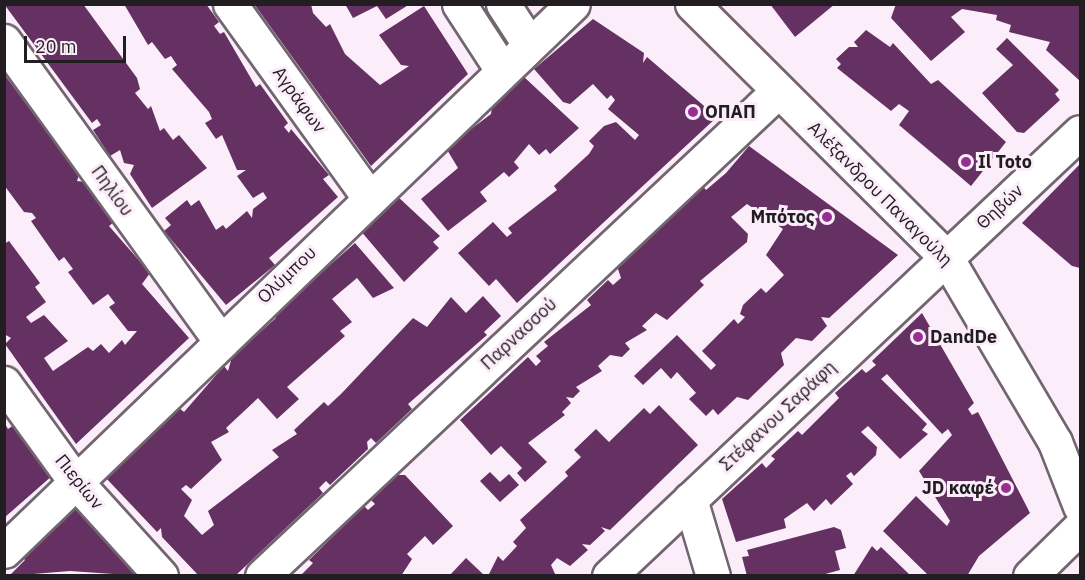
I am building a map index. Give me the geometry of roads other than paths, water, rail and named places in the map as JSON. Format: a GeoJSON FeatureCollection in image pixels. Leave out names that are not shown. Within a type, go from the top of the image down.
{"type":"FeatureCollection","features":[{"type":"Feature","properties":{"kind":"street","name":"Αγράφων"},"geometry":{"type":"LineString","coordinates":[[230,4],[368,196]]}},
{"type":"Feature","properties":{"kind":"street"},"geometry":{"type":"LineString","coordinates":[[459,4],[502,70]]}},
{"type":"Feature","properties":{"kind":"street"},"geometry":{"type":"LineString","coordinates":[[503,4],[529,44]]}},
{"type":"Feature","properties":{"kind":"street","name":"Ολύμπου"},"geometry":{"type":"LineString","coordinates":[[4,551],[368,196],[573,4]]}},
{"type":"Feature","properties":{"kind":"street","name":"Αλέξανδρου Παναγούλη"},"geometry":{"type":"LineString","coordinates":[[692,4],[777,92],[946,256],[1050,433],[1080,506]]}},
{"type":"Feature","properties":{"kind":"street","name":"Πηλίου"},"geometry":{"type":"LineString","coordinates":[[4,41],[220,340]]}},
{"type":"Feature","properties":{"kind":"street","name":"Παρνασσού"},"geometry":{"type":"LineString","coordinates":[[262,576],[777,92]]}},
{"type":"Feature","properties":{"kind":"street","name":"Θηβών"},"geometry":{"type":"LineString","coordinates":[[946,256],[1080,132]]}},
{"type":"Feature","properties":{"kind":"street","name":"Στέφανου Σαράφη"},"geometry":{"type":"LineString","coordinates":[[609,576],[946,256]]}},
{"type":"Feature","properties":{"kind":"street","name":"Πιερίων"},"geometry":{"type":"LineString","coordinates":[[4,383],[75,481],[162,576]]}},
{"type":"Feature","properties":{"kind":"street"},"geometry":{"type":"LineString","coordinates":[[690,499],[713,576]]}},
{"type":"Feature","properties":{"kind":"street"},"geometry":{"type":"LineString","coordinates":[[1030,576],[1080,527]]}},
{"type":"Feature","properties":{"kind":"place","name":"ΟΠΑΠ"},"geometry":{"type":"Point","coordinates":[693,112]}},
{"type":"Feature","properties":{"kind":"place","name":"Il Toto"},"geometry":{"type":"Point","coordinates":[966,162]}},
{"type":"Feature","properties":{"kind":"place","name":"Μπότος"},"geometry":{"type":"Point","coordinates":[827,217]}},
{"type":"Feature","properties":{"kind":"place","name":"DandDe"},"geometry":{"type":"Point","coordinates":[918,337]}},
{"type":"Feature","properties":{"kind":"place","name":"JD καφέ"},"geometry":{"type":"Point","coordinates":[1006,488]}}]}
